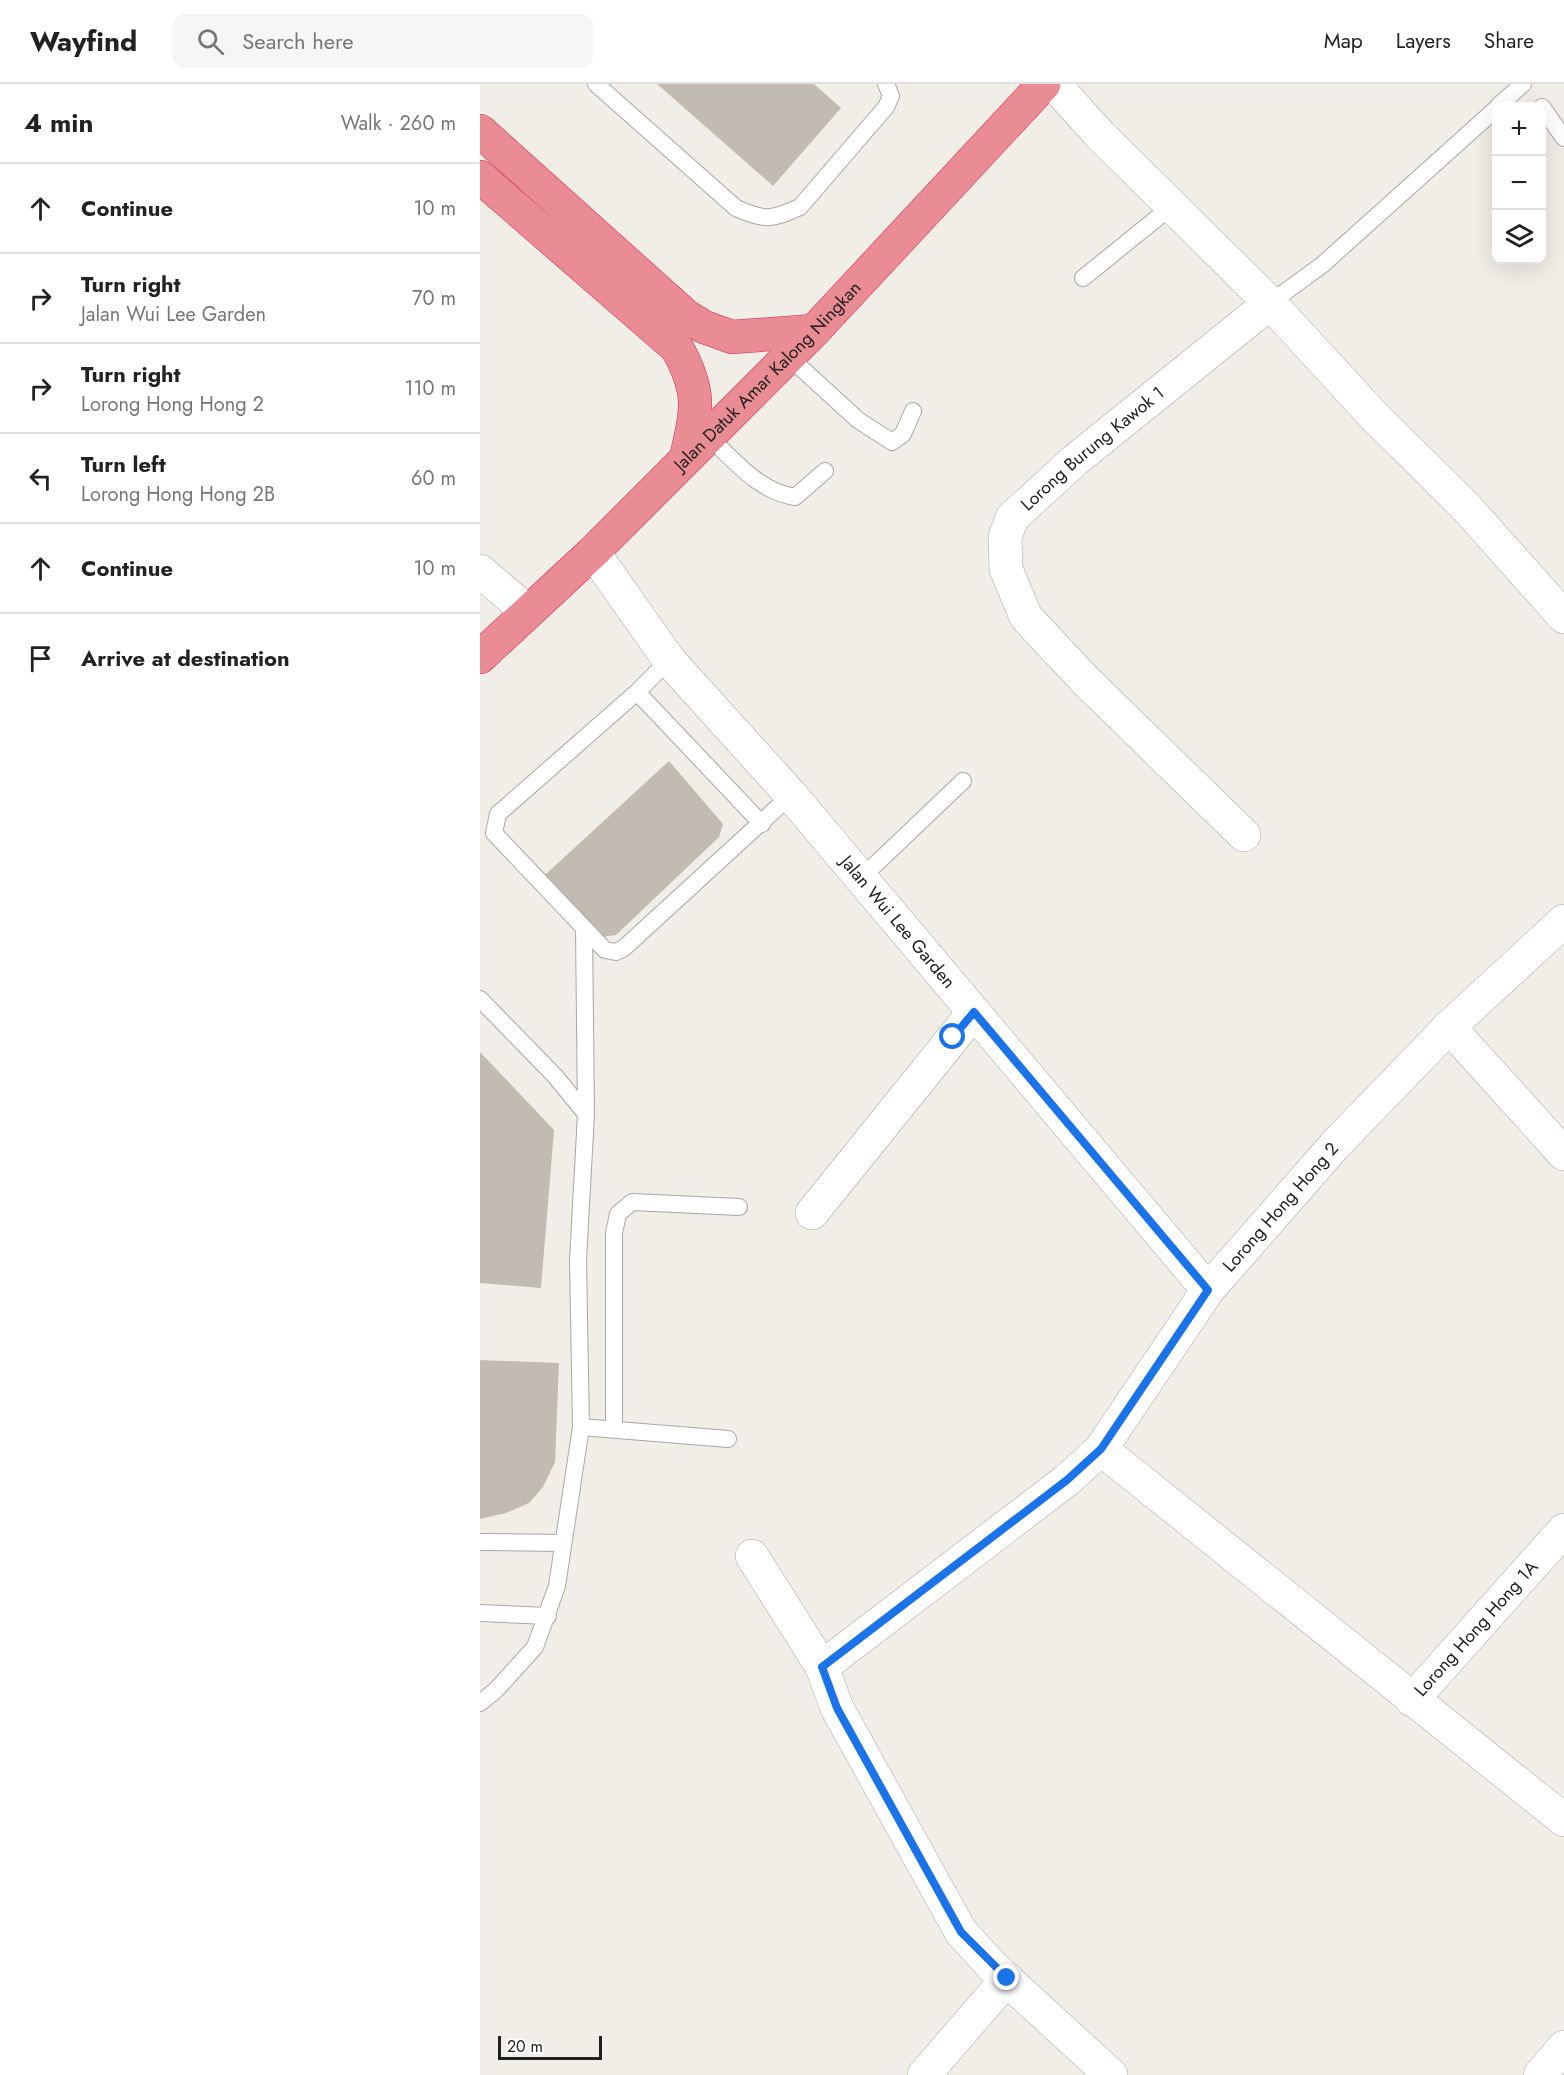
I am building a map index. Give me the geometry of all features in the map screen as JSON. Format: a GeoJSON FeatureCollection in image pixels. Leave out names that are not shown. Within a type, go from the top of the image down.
{"type":"FeatureCollection","features":[{"type":"Feature","properties":{"kind":"highway","name":"Jalan Datuk Amar Kalong Ningkan"},"geometry":{"type":"LineString","coordinates":[[480,657],[593,552],[814,331],[1044,84]]}},
{"type":"Feature","properties":{"kind":"highway"},"geometry":{"type":"LineString","coordinates":[[480,131],[686,316],[704,327],[732,337],[814,331]]}},
{"type":"Feature","properties":{"kind":"highway"},"geometry":{"type":"LineString","coordinates":[[480,177],[678,348],[692,376],[697,410],[686,458]]}},
{"type":"Feature","properties":{"kind":"street"},"geometry":{"type":"LineString","coordinates":[[1054,84],[1100,135],[1270,303],[1373,415],[1466,507],[1564,616]]}},
{"type":"Feature","properties":{"kind":"street","name":"Lorong Burung Kawok 1"},"geometry":{"type":"LineString","coordinates":[[1244,835],[1086,681],[1026,616],[1006,570],[1005,537],[1012,518],[1074,461],[1270,303]]}},
{"type":"Feature","properties":{"kind":"street","name":"Jalan Wui Lee Garden"},"geometry":{"type":"LineString","coordinates":[[593,552],[669,660],[790,795],[1208,1290]]}},
{"type":"Feature","properties":{"kind":"street"},"geometry":{"type":"LineString","coordinates":[[480,571],[528,612]]}},
{"type":"Feature","properties":{"kind":"street","name":"Lorong Hong Hong 2"},"geometry":{"type":"LineString","coordinates":[[822,1667],[1067,1480],[1101,1449],[1208,1290],[1335,1145],[1449,1026],[1564,921]]}},
{"type":"Feature","properties":{"kind":"street"},"geometry":{"type":"LineString","coordinates":[[812,1213],[974,1012]]}},
{"type":"Feature","properties":{"kind":"street"},"geometry":{"type":"LineString","coordinates":[[1449,1026],[1564,1154]]}},
{"type":"Feature","properties":{"kind":"street"},"geometry":{"type":"LineString","coordinates":[[1101,1449],[1564,1820]]}},
{"type":"Feature","properties":{"kind":"street","name":"Lorong Hong Hong 1A"},"geometry":{"type":"LineString","coordinates":[[1412,1700],[1564,1530]]}},
{"type":"Feature","properties":{"kind":"street"},"geometry":{"type":"LineString","coordinates":[[752,1556],[822,1667],[837,1708],[961,1932],[1111,2075]]}},
{"type":"Feature","properties":{"kind":"street"},"geometry":{"type":"LineString","coordinates":[[924,2075],[1007,1978]]}},
{"type":"Feature","properties":{"kind":"street"},"geometry":{"type":"LineString","coordinates":[[1540,2075],[1564,2048]]}},
{"type":"Feature","properties":{"kind":"lane"},"geometry":{"type":"LineString","coordinates":[[596,84],[736,208],[760,219],[783,215],[800,207],[886,107],[891,96],[886,84]]}},
{"type":"Feature","properties":{"kind":"lane"},"geometry":{"type":"LineString","coordinates":[[1503,102],[1524,84],[1537,102]]}},
{"type":"Feature","properties":{"kind":"lane"},"geometry":{"type":"LineString","coordinates":[[1270,303],[1322,265],[1492,112]]}},
{"type":"Feature","properties":{"kind":"lane"},"geometry":{"type":"LineString","coordinates":[[1546,114],[1564,138]]}},
{"type":"Feature","properties":{"kind":"lane"},"geometry":{"type":"LineString","coordinates":[[1083,278],[1173,206]]}},
{"type":"Feature","properties":{"kind":"lane"},"geometry":{"type":"LineString","coordinates":[[788,356],[858,420],[892,442],[903,434],[913,411]]}},
{"type":"Feature","properties":{"kind":"lane"},"geometry":{"type":"LineString","coordinates":[[708,436],[755,481],[777,494],[795,497],[825,471]]}},
{"type":"Feature","properties":{"kind":"lane"},"geometry":{"type":"LineString","coordinates":[[669,660],[637,692],[498,814],[494,833],[605,951],[616,952],[624,948],[762,824],[790,795]]}},
{"type":"Feature","properties":{"kind":"lane"},"geometry":{"type":"LineString","coordinates":[[637,692],[762,824]]}},
{"type":"Feature","properties":{"kind":"lane"},"geometry":{"type":"LineString","coordinates":[[860,880],[963,781]]}},
{"type":"Feature","properties":{"kind":"lane"},"geometry":{"type":"LineString","coordinates":[[480,833],[495,824]]}},
{"type":"Feature","properties":{"kind":"lane"},"geometry":{"type":"LineString","coordinates":[[480,1703],[496,1690],[535,1647],[548,1616],[557,1586],[581,1426],[578,1260],[586,1114],[584,928]]}},
{"type":"Feature","properties":{"kind":"lane"},"geometry":{"type":"LineString","coordinates":[[480,999],[555,1076],[586,1114]]}},
{"type":"Feature","properties":{"kind":"lane"},"geometry":{"type":"LineString","coordinates":[[614,1429],[614,1233],[618,1214],[632,1202],[739,1207]]}},
{"type":"Feature","properties":{"kind":"lane"},"geometry":{"type":"LineString","coordinates":[[581,1426],[728,1439]]}},
{"type":"Feature","properties":{"kind":"lane"},"geometry":{"type":"LineString","coordinates":[[480,1542],[562,1543]]}},
{"type":"Feature","properties":{"kind":"lane"},"geometry":{"type":"LineString","coordinates":[[480,1613],[548,1616]]}},
{"type":"Feature","properties":{"kind":"building"},"geometry":{"type":"Polygon","coordinates":[[[657,84],[814,84],[841,108],[773,186],[657,84]]]}},
{"type":"Feature","properties":{"kind":"building"},"geometry":{"type":"Polygon","coordinates":[[[669,761],[723,824],[719,837],[616,935],[602,937],[545,875],[669,761]]]}},
{"type":"Feature","properties":{"kind":"building"},"geometry":{"type":"Polygon","coordinates":[[[480,1052],[554,1130],[541,1288],[480,1283],[480,1052]]]}},
{"type":"Feature","properties":{"kind":"building"},"geometry":{"type":"Polygon","coordinates":[[[480,1360],[559,1363],[555,1462],[543,1487],[529,1503],[506,1513],[480,1519],[480,1360]]]}},
{"type":"Feature","properties":{"kind":"route"},"geometry":{"type":"LineString","coordinates":[[953,1037],[974,1012],[1208,1290],[1101,1449],[1067,1480],[822,1667],[837,1708],[961,1932],[994,1968],[1007,1978]]}}]}
